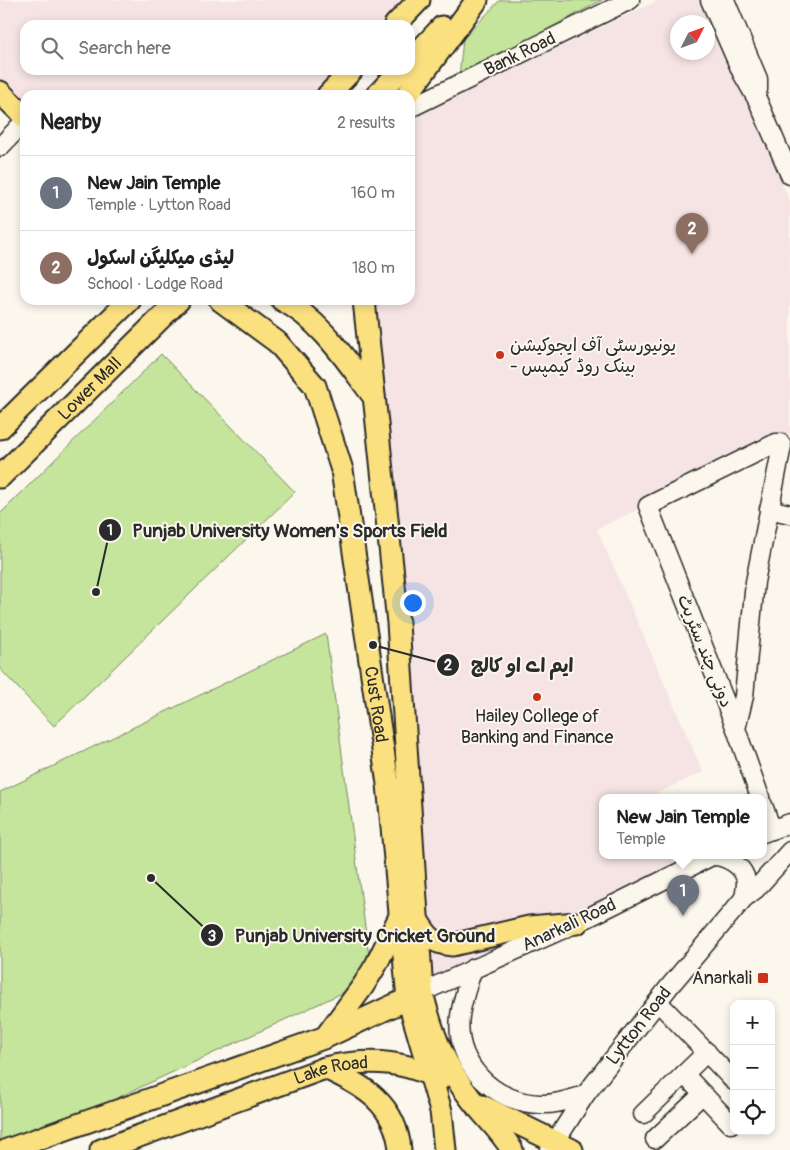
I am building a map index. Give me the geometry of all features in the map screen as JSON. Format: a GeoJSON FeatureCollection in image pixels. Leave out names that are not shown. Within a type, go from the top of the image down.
{"type":"FeatureCollection","features":[{"type":"Feature","properties":{"kind":"main road"},"geometry":{"type":"LineString","coordinates":[[400,20],[419,0]]}},
{"type":"Feature","properties":{"kind":"main road"},"geometry":{"type":"LineString","coordinates":[[415,56],[468,0]]}},
{"type":"Feature","properties":{"kind":"main road"},"geometry":{"type":"LineString","coordinates":[[411,90],[477,0]]}},
{"type":"Feature","properties":{"kind":"main road"},"geometry":{"type":"LineString","coordinates":[[333,90],[347,75]]}},
{"type":"Feature","properties":{"kind":"main road"},"geometry":{"type":"LineString","coordinates":[[382,90],[396,75]]}},
{"type":"Feature","properties":{"kind":"main road"},"geometry":{"type":"LineString","coordinates":[[0,92],[20,111]]}},
{"type":"Feature","properties":{"kind":"main road","name":"Lower Mall"},"geometry":{"type":"LineString","coordinates":[[0,428],[125,305]]}},
{"type":"Feature","properties":{"kind":"main road","name":"Lower Mall"},"geometry":{"type":"LineString","coordinates":[[0,477],[174,305]]}},
{"type":"Feature","properties":{"kind":"main road","name":"Cust Road"},"geometry":{"type":"LineString","coordinates":[[227,305],[277,342],[315,386],[342,470],[409,918]]}},
{"type":"Feature","properties":{"kind":"main road"},"geometry":{"type":"LineString","coordinates":[[289,305],[314,323],[341,353],[374,398]]}},
{"type":"Feature","properties":{"kind":"main road","name":"Cust Road"},"geometry":{"type":"LineString","coordinates":[[365,305],[398,623],[409,918],[415,995],[441,1111],[445,1150]]}},
{"type":"Feature","properties":{"kind":"main road"},"geometry":{"type":"LineString","coordinates":[[326,1037],[409,918],[434,941],[452,945],[530,927],[577,923]]}},
{"type":"Feature","properties":{"kind":"main road"},"geometry":{"type":"LineString","coordinates":[[7,1150],[326,1037],[415,995]]}},
{"type":"Feature","properties":{"kind":"main road","name":"Cust Road"},"geometry":{"type":"LineString","coordinates":[[415,995],[429,1021],[440,1052],[450,1070],[471,1100],[500,1132],[512,1150]]}},
{"type":"Feature","properties":{"kind":"main road","name":"Lake Road"},"geometry":{"type":"LineString","coordinates":[[101,1150],[325,1068],[367,1061],[389,1062],[410,1067],[432,1076],[471,1100],[559,1147]]}},
{"type":"Feature","properties":{"kind":"main road"},"geometry":{"type":"LineString","coordinates":[[325,1068],[352,1080],[368,1090],[392,1120],[400,1150]]}},
{"type":"Feature","properties":{"kind":"street","name":"Bank Road"},"geometry":{"type":"LineString","coordinates":[[415,106],[630,0]]}},
{"type":"Feature","properties":{"kind":"street"},"geometry":{"type":"LineString","coordinates":[[710,0],[742,73],[758,101],[790,175]]}},
{"type":"Feature","properties":{"kind":"street"},"geometry":{"type":"LineString","coordinates":[[725,0],[758,79],[758,101]]}},
{"type":"Feature","properties":{"kind":"street"},"geometry":{"type":"LineString","coordinates":[[0,147],[20,126]]}},
{"type":"Feature","properties":{"kind":"street","name":"دونی چند سٹریٹ"},"geometry":{"type":"LineString","coordinates":[[759,794],[736,729],[648,506],[780,442],[782,446],[769,509]]}},
{"type":"Feature","properties":{"kind":"street"},"geometry":{"type":"LineString","coordinates":[[736,729],[744,696],[755,582],[769,509],[790,514]]}},
{"type":"Feature","properties":{"kind":"street"},"geometry":{"type":"LineString","coordinates":[[767,831],[790,823]]}},
{"type":"Feature","properties":{"kind":"street","name":"Lytton Road"},"geometry":{"type":"LineString","coordinates":[[559,1147],[585,1095],[658,1002],[744,898],[756,889],[790,850]]}},
{"type":"Feature","properties":{"kind":"street","name":"Anarkali Road"},"geometry":{"type":"LineString","coordinates":[[415,995],[577,923],[704,859]]}},
{"type":"Feature","properties":{"kind":"street"},"geometry":{"type":"LineString","coordinates":[[729,859],[739,868],[746,881],[744,898]]}},
{"type":"Feature","properties":{"kind":"street"},"geometry":{"type":"LineString","coordinates":[[473,968],[463,998],[460,1035],[463,1050],[479,1077],[498,1093],[522,1102],[556,1103],[585,1095]]}},
{"type":"Feature","properties":{"kind":"street"},"geometry":{"type":"LineString","coordinates":[[658,1002],[730,1077]]}},
{"type":"Feature","properties":{"kind":"street"},"geometry":{"type":"LineString","coordinates":[[643,1114],[707,1052]]}},
{"type":"Feature","properties":{"kind":"street"},"geometry":{"type":"LineString","coordinates":[[684,1074],[730,1123]]}},
{"type":"Feature","properties":{"kind":"street"},"geometry":{"type":"LineString","coordinates":[[655,1139],[703,1094]]}},
{"type":"Feature","properties":{"kind":"shaded area"},"geometry":{"type":"Polygon","coordinates":[[[0,0],[406,0],[397,20],[20,20],[20,75],[347,75],[333,90],[20,90],[20,111],[0,92],[0,0]]]}},
{"type":"Feature","properties":{"kind":"shaded area"},"geometry":{"type":"Polygon","coordinates":[[[659,0],[705,0],[711,15],[670,15],[670,60],[715,60],[715,24],[790,202],[790,434],[699,481],[597,529],[703,772],[655,794],[599,794],[599,859],[672,859],[675,867],[422,992],[364,305],[415,305],[415,113],[659,0]]]}},
{"type":"Feature","properties":{"kind":"green space"},"geometry":{"type":"Polygon","coordinates":[[[500,0],[602,0],[459,77],[463,39],[500,0]]]}},
{"type":"Feature","properties":{"kind":"green space"},"geometry":{"type":"Polygon","coordinates":[[[161,354],[295,492],[54,726],[0,669],[0,514],[161,354]]]}},
{"type":"Feature","properties":{"kind":"green space"},"geometry":{"type":"Polygon","coordinates":[[[326,634],[372,979],[6,1150],[0,1150],[0,792],[326,634]]]}},
{"type":"Feature","properties":{"kind":"place","name":"لیڈی میکلیگن اسکول"},"geometry":{"type":"Point","coordinates":[692,254]}},
{"type":"Feature","properties":{"kind":"place","name":"یونیورسٹی آف ایجوکیشن - بینک روڈ کیمپس"},"geometry":{"type":"Point","coordinates":[500,355]}},
{"type":"Feature","properties":{"kind":"place","name":"Punjab University Women's Sports Field"},"geometry":{"type":"Point","coordinates":[96,592]}},
{"type":"Feature","properties":{"kind":"place","name":"ایم اے او کالج"},"geometry":{"type":"Point","coordinates":[373,645]}},
{"type":"Feature","properties":{"kind":"place","name":"Hailey College of Banking and Finance"},"geometry":{"type":"Point","coordinates":[537,697]}},
{"type":"Feature","properties":{"kind":"place","name":"Punjab University Cricket Ground"},"geometry":{"type":"Point","coordinates":[151,878]}},
{"type":"Feature","properties":{"kind":"place","name":"New Jain Temple"},"geometry":{"type":"Point","coordinates":[683,916]}},
{"type":"Feature","properties":{"kind":"place","name":"Anarkali"},"geometry":{"type":"Point","coordinates":[763,978]}}]}
